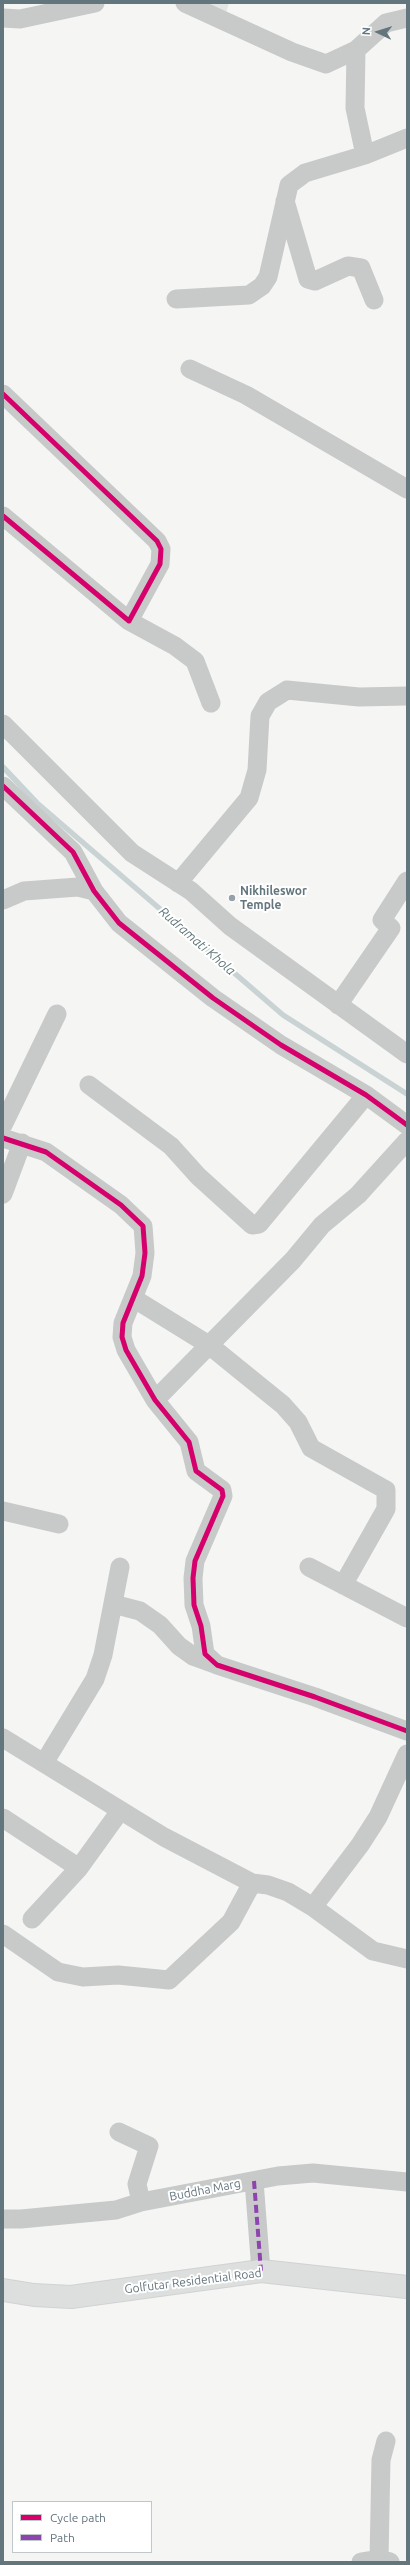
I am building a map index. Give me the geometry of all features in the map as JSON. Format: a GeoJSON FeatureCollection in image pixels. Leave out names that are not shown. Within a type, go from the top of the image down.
{"type":"FeatureCollection","features":[{"type":"Feature","properties":{"kind":"main road","name":"Golfutar Residential Road"},"geometry":{"type":"LineString","coordinates":[[3,2290],[34,2296],[71,2297],[261,2271],[407,2288]]}},
{"type":"Feature","properties":{"kind":"street"},"geometry":{"type":"LineString","coordinates":[[3,18],[20,19],[95,3]]}},
{"type":"Feature","properties":{"kind":"street"},"geometry":{"type":"LineString","coordinates":[[185,3],[292,52],[326,64],[356,50],[386,22],[407,18]]}},
{"type":"Feature","properties":{"kind":"street"},"geometry":{"type":"LineString","coordinates":[[356,50],[355,108],[365,156]]}},
{"type":"Feature","properties":{"kind":"street"},"geometry":{"type":"LineString","coordinates":[[176,299],[249,295],[262,286],[268,277],[284,198],[289,185],[305,173],[365,156],[407,138]]}},
{"type":"Feature","properties":{"kind":"street"},"geometry":{"type":"LineString","coordinates":[[284,198],[308,279],[315,280],[348,266],[361,268],[374,300]]}},
{"type":"Feature","properties":{"kind":"street"},"geometry":{"type":"LineString","coordinates":[[190,370],[246,395],[407,489]]}},
{"type":"Feature","properties":{"kind":"street"},"geometry":{"type":"LineString","coordinates":[[3,394],[157,541],[161,549],[160,564],[129,621]]}},
{"type":"Feature","properties":{"kind":"street"},"geometry":{"type":"LineString","coordinates":[[3,516],[129,621],[175,646],[195,661],[211,703]]}},
{"type":"Feature","properties":{"kind":"street"},"geometry":{"type":"LineString","coordinates":[[178,883],[249,798],[257,770],[260,716],[268,702],[287,690],[359,697],[407,696]]}},
{"type":"Feature","properties":{"kind":"street"},"geometry":{"type":"LineString","coordinates":[[3,724],[132,853],[191,891],[230,926],[407,1054]]}},
{"type":"Feature","properties":{"kind":"street"},"geometry":{"type":"LineString","coordinates":[[3,786],[73,852],[94,892],[119,923],[213,998],[282,1045],[366,1095],[407,1125]]}},
{"type":"Feature","properties":{"kind":"street"},"geometry":{"type":"LineString","coordinates":[[338,1005],[391,928],[382,920],[407,881]]}},
{"type":"Feature","properties":{"kind":"street"},"geometry":{"type":"LineString","coordinates":[[3,900],[31,890],[78,887],[94,892]]}},
{"type":"Feature","properties":{"kind":"street"},"geometry":{"type":"LineString","coordinates":[[3,1125],[57,1014]]}},
{"type":"Feature","properties":{"kind":"street"},"geometry":{"type":"LineString","coordinates":[[89,1085],[171,1146],[198,1176],[252,1225],[259,1224],[366,1095]]}},
{"type":"Feature","properties":{"kind":"street"},"geometry":{"type":"LineString","coordinates":[[3,1138],[46,1152],[121,1205],[143,1226],[145,1253],[142,1276],[122,1323],[122,1337],[126,1350],[155,1400],[189,1442],[196,1471],[222,1490],[223,1496],[219,1507],[195,1561],[193,1578],[194,1605],[201,1626],[205,1654],[217,1665]]}},
{"type":"Feature","properties":{"kind":"street"},"geometry":{"type":"LineString","coordinates":[[155,1400],[293,1260],[322,1225],[358,1196],[407,1141]]}},
{"type":"Feature","properties":{"kind":"street"},"geometry":{"type":"LineString","coordinates":[[3,1194],[22,1143]]}},
{"type":"Feature","properties":{"kind":"street"},"geometry":{"type":"LineString","coordinates":[[133,1298],[209,1344],[284,1405],[298,1422],[311,1448],[386,1490],[386,1509],[343,1585]]}},
{"type":"Feature","properties":{"kind":"street"},"geometry":{"type":"LineString","coordinates":[[3,1511],[59,1524]]}},
{"type":"Feature","properties":{"kind":"street"},"geometry":{"type":"LineString","coordinates":[[44,1763],[95,1679],[103,1655],[120,1567]]}},
{"type":"Feature","properties":{"kind":"street"},"geometry":{"type":"LineString","coordinates":[[309,1568],[407,1618]]}},
{"type":"Feature","properties":{"kind":"street"},"geometry":{"type":"LineString","coordinates":[[113,1604],[140,1611],[160,1625],[179,1646],[193,1656],[315,1697],[407,1731]]}},
{"type":"Feature","properties":{"kind":"street"},"geometry":{"type":"LineString","coordinates":[[3,1738],[164,1837],[252,1884],[268,1885],[288,1892],[313,1907],[373,1951],[407,1959]]}},
{"type":"Feature","properties":{"kind":"street"},"geometry":{"type":"LineString","coordinates":[[313,1907],[360,1845],[378,1817],[407,1754]]}},
{"type":"Feature","properties":{"kind":"street"},"geometry":{"type":"LineString","coordinates":[[32,1919],[79,1868],[120,1810]]}},
{"type":"Feature","properties":{"kind":"street"},"geometry":{"type":"LineString","coordinates":[[3,1818],[79,1868]]}},
{"type":"Feature","properties":{"kind":"street"},"geometry":{"type":"LineString","coordinates":[[3,1934],[58,1972],[83,1977],[118,1975],[169,1980],[176,1976],[231,1922],[252,1884]]}},
{"type":"Feature","properties":{"kind":"street"},"geometry":{"type":"LineString","coordinates":[[119,2132],[149,2146],[137,2184],[141,2202]]}},
{"type":"Feature","properties":{"kind":"street","name":"Buddha Marg"},"geometry":{"type":"LineString","coordinates":[[3,2218],[21,2219],[116,2210],[141,2202],[278,2176],[313,2173],[407,2182]]}},
{"type":"Feature","properties":{"kind":"street"},"geometry":{"type":"LineString","coordinates":[[254,2181],[261,2271]]}},
{"type":"Feature","properties":{"kind":"street"},"geometry":{"type":"LineString","coordinates":[[361,2562],[384,2560],[380,2460],[386,2440]]}},
{"type":"Feature","properties":{"kind":"shaded area"},"geometry":{"type":"Polygon","coordinates":[[[196,3],[229,3],[225,16],[196,3]]]}},
{"type":"Feature","properties":{"kind":"waterway","name":"Rudramati Khola"},"geometry":{"type":"LineString","coordinates":[[3,767],[37,803],[283,1015],[407,1094]]}},
{"type":"Feature","properties":{"kind":"marked path"},"geometry":{"type":"LineString","coordinates":[[254,2181],[261,2271]]}},
{"type":"Feature","properties":{"kind":"cycle path"},"geometry":{"type":"LineString","coordinates":[[3,394],[157,541],[161,549],[160,564],[129,621],[3,516]]}},
{"type":"Feature","properties":{"kind":"cycle path"},"geometry":{"type":"LineString","coordinates":[[3,786],[73,852],[94,891],[119,923],[213,998],[281,1045],[366,1095],[407,1125]]}},
{"type":"Feature","properties":{"kind":"cycle path"},"geometry":{"type":"LineString","coordinates":[[3,1138],[46,1152],[121,1205],[143,1226],[145,1253],[142,1276],[123,1323],[122,1337],[126,1350],[155,1400],[189,1442],[196,1471],[222,1490],[223,1496],[195,1561],[193,1578],[194,1605],[201,1626],[205,1654],[217,1665],[315,1697],[407,1731]]}},
{"type":"Feature","properties":{"kind":"place","name":"Nikhileswor Temple"},"geometry":{"type":"Point","coordinates":[232,898]}}]}
